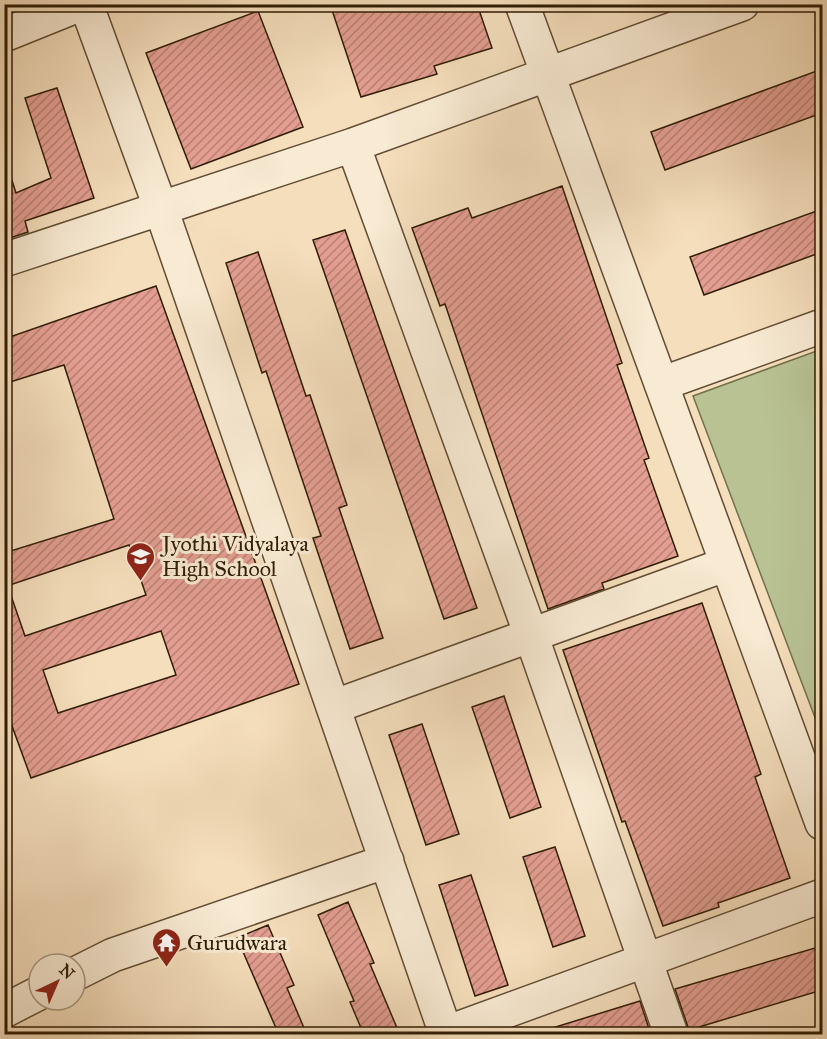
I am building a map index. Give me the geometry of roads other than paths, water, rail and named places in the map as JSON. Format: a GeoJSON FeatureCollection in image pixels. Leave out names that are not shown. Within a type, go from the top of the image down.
{"type":"FeatureCollection","features":[{"type":"Feature","properties":{"kind":"street"},"geometry":{"type":"LineString","coordinates":[[4,35],[81,4]]}},
{"type":"Feature","properties":{"kind":"street"},"geometry":{"type":"LineString","coordinates":[[86,4],[161,209],[446,1034],[645,958],[822,896]]}},
{"type":"Feature","properties":{"kind":"street"},"geometry":{"type":"LineString","coordinates":[[522,4],[822,823]]}},
{"type":"Feature","properties":{"kind":"street"},"geometry":{"type":"LineString","coordinates":[[4,260],[353,145],[549,76],[742,4]]}},
{"type":"Feature","properties":{"kind":"street"},"geometry":{"type":"LineString","coordinates":[[353,145],[531,635],[671,1035]]}},
{"type":"Feature","properties":{"kind":"street"},"geometry":{"type":"LineString","coordinates":[[661,384],[822,326]]}},
{"type":"Feature","properties":{"kind":"street"},"geometry":{"type":"LineString","coordinates":[[333,707],[727,564]]}},
{"type":"Feature","properties":{"kind":"street"},"geometry":{"type":"LineString","coordinates":[[87,968],[113,955],[387,861]]}},
{"type":"Feature","properties":{"kind":"street"},"geometry":{"type":"LineString","coordinates":[[4,1011],[27,999]]}},
{"type":"Feature","properties":{"kind":"place","name":"Jyothi Vidyalaya High School"},"geometry":{"type":"Point","coordinates":[141,582]}},
{"type":"Feature","properties":{"kind":"place","name":"Gurudwara"},"geometry":{"type":"Point","coordinates":[166,968]}}]}
